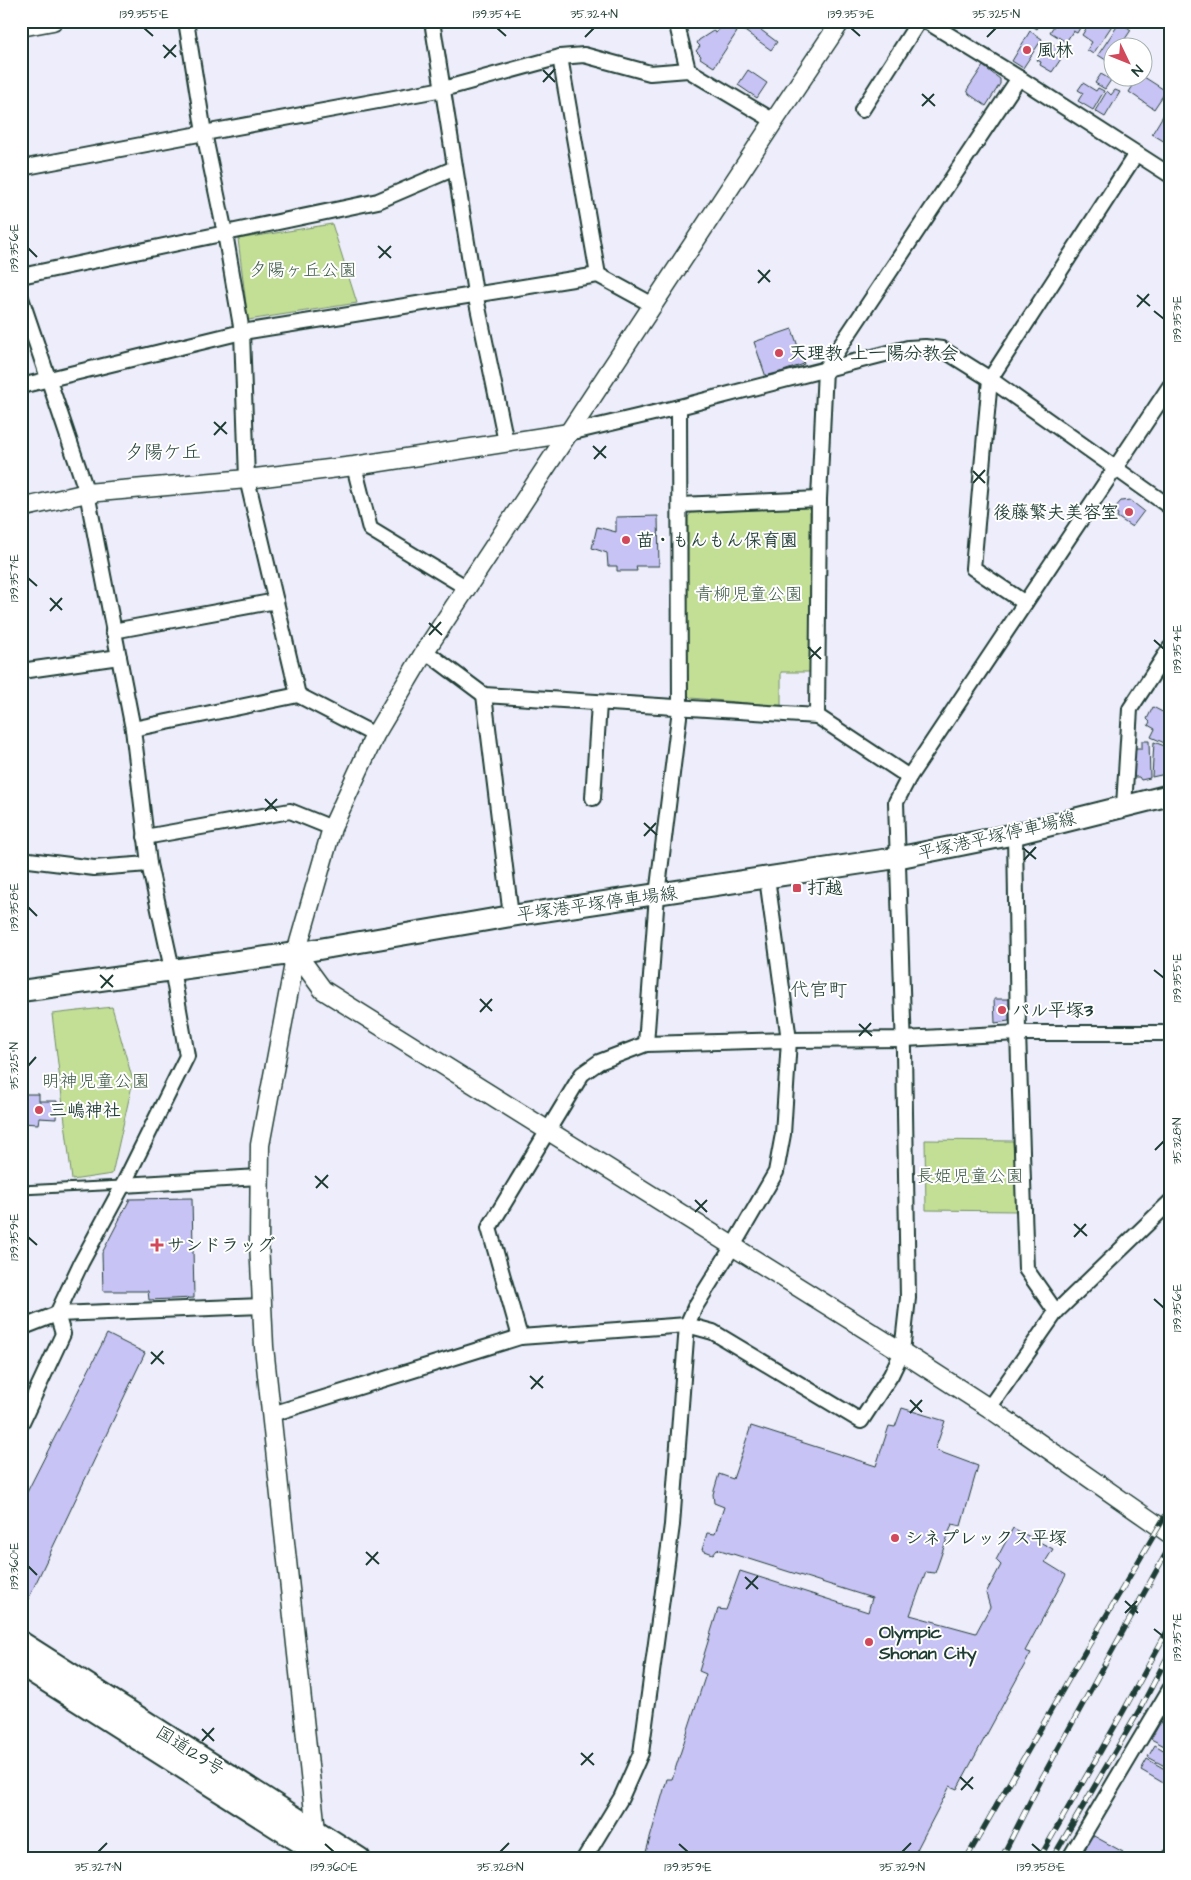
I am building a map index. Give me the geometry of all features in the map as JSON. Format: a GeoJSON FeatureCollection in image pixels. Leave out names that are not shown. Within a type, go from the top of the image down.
{"type":"FeatureCollection","features":[{"type":"Feature","properties":{"kind":"highway","name":"国道129号"},"geometry":{"type":"LineString","coordinates":[[21,1643],[359,1859]]}},
{"type":"Feature","properties":{"kind":"highway","name":"国道129号"},"geometry":{"type":"LineString","coordinates":[[21,1664],[323,1856]]}},
{"type":"Feature","properties":{"kind":"main road","name":"平塚港平塚停車場線"},"geometry":{"type":"LineString","coordinates":[[21,991],[296,952],[511,916],[896,858],[1015,834],[1170,795]]}},
{"type":"Feature","properties":{"kind":"street"},"geometry":{"type":"LineString","coordinates":[[21,27],[53,21]]}},
{"type":"Feature","properties":{"kind":"street"},"geometry":{"type":"LineString","coordinates":[[186,21],[204,133],[225,234],[242,332],[247,479],[298,695]]}},
{"type":"Feature","properties":{"kind":"street"},"geometry":{"type":"LineString","coordinates":[[432,21],[475,293],[506,442]]}},
{"type":"Feature","properties":{"kind":"street"},"geometry":{"type":"LineString","coordinates":[[676,21],[688,70]]}},
{"type":"Feature","properties":{"kind":"street"},"geometry":{"type":"LineString","coordinates":[[323,1856],[316,1831],[264,1347],[262,1306],[260,1145],[296,952],[332,828],[375,735],[425,651],[841,21]]}},
{"type":"Feature","properties":{"kind":"street"},"geometry":{"type":"LineString","coordinates":[[862,110],[919,21]]}},
{"type":"Feature","properties":{"kind":"street"},"geometry":{"type":"LineString","coordinates":[[926,21],[1170,175]]}},
{"type":"Feature","properties":{"kind":"street"},"geometry":{"type":"LineString","coordinates":[[21,168],[443,90],[560,57],[584,55],[650,73],[688,70],[774,121]]}},
{"type":"Feature","properties":{"kind":"street"},"geometry":{"type":"LineString","coordinates":[[560,57],[598,275]]}},
{"type":"Feature","properties":{"kind":"street"},"geometry":{"type":"LineString","coordinates":[[817,716],[819,499],[825,369],[1019,78]]}},
{"type":"Feature","properties":{"kind":"street"},"geometry":{"type":"LineString","coordinates":[[1025,603],[973,568],[990,379],[1136,154]]}},
{"type":"Feature","properties":{"kind":"street"},"geometry":{"type":"LineString","coordinates":[[21,276],[378,201],[455,168]]}},
{"type":"Feature","properties":{"kind":"street"},"geometry":{"type":"LineString","coordinates":[[21,386],[242,332],[475,293],[598,275],[653,305]]}},
{"type":"Feature","properties":{"kind":"street"},"geometry":{"type":"LineString","coordinates":[[21,298],[86,493],[132,729],[149,864],[172,969],[187,1056],[123,1185],[80,1264],[57,1314],[63,1334],[21,1424]]}},
{"type":"Feature","properties":{"kind":"street"},"geometry":{"type":"LineString","coordinates":[[21,508],[86,493],[247,479],[354,466],[569,432],[679,407],[908,348],[925,347],[942,349],[990,379],[1170,507]]}},
{"type":"Feature","properties":{"kind":"street"},"geometry":{"type":"LineString","coordinates":[[272,1414],[520,1337],[687,1325],[712,1332],[861,1421],[891,1375],[902,1352],[908,1298],[904,1040],[896,858],[896,802],[909,777],[1170,386]]}},
{"type":"Feature","properties":{"kind":"street"},"geometry":{"type":"LineString","coordinates":[[646,1044],[657,895],[680,709],[679,407]]}},
{"type":"Feature","properties":{"kind":"street"},"geometry":{"type":"LineString","coordinates":[[354,466],[370,529],[467,588]]}},
{"type":"Feature","properties":{"kind":"street"},"geometry":{"type":"LineString","coordinates":[[680,505],[819,499]]}},
{"type":"Feature","properties":{"kind":"street"},"geometry":{"type":"LineString","coordinates":[[113,631],[276,602]]}},
{"type":"Feature","properties":{"kind":"street"},"geometry":{"type":"LineString","coordinates":[[1124,806],[1130,709],[1170,648]]}},
{"type":"Feature","properties":{"kind":"street"},"geometry":{"type":"LineString","coordinates":[[425,651],[484,695],[680,709],[817,716],[909,777]]}},
{"type":"Feature","properties":{"kind":"street"},"geometry":{"type":"LineString","coordinates":[[21,670],[119,658]]}},
{"type":"Feature","properties":{"kind":"street"},"geometry":{"type":"LineString","coordinates":[[132,729],[298,695],[375,735]]}},
{"type":"Feature","properties":{"kind":"street"},"geometry":{"type":"LineString","coordinates":[[484,695],[511,916]]}},
{"type":"Feature","properties":{"kind":"street"},"geometry":{"type":"LineString","coordinates":[[593,798],[599,703]]}},
{"type":"Feature","properties":{"kind":"street"},"geometry":{"type":"LineString","coordinates":[[145,837],[290,811],[332,828]]}},
{"type":"Feature","properties":{"kind":"street"},"geometry":{"type":"LineString","coordinates":[[1015,834],[1018,1034],[1026,1269],[1056,1312]]}},
{"type":"Feature","properties":{"kind":"street"},"geometry":{"type":"LineString","coordinates":[[21,859],[94,868],[149,864]]}},
{"type":"Feature","properties":{"kind":"street"},"geometry":{"type":"LineString","coordinates":[[584,1859],[621,1798],[641,1753],[672,1525],[687,1325],[695,1307],[776,1172],[783,1134],[790,1040],[767,878]]}},
{"type":"Feature","properties":{"kind":"street"},"geometry":{"type":"LineString","coordinates":[[296,952],[323,990],[902,1352],[989,1408],[1170,1534]]}},
{"type":"Feature","properties":{"kind":"street"},"geometry":{"type":"LineString","coordinates":[[520,1337],[489,1228],[582,1074],[599,1062],[646,1044],[790,1040],[904,1040],[1018,1034],[1170,1033]]}},
{"type":"Feature","properties":{"kind":"street"},"geometry":{"type":"LineString","coordinates":[[123,1185],[259,1177]]}},
{"type":"Feature","properties":{"kind":"street"},"geometry":{"type":"LineString","coordinates":[[989,1408],[1056,1312],[1170,1202]]}},
{"type":"Feature","properties":{"kind":"street"},"geometry":{"type":"LineString","coordinates":[[21,1328],[57,1314],[262,1306]]}},
{"type":"Feature","properties":{"kind":"street"},"geometry":{"type":"LineString","coordinates":[[1069,1859],[1167,1698]]}},
{"type":"Feature","properties":{"kind":"lane"},"geometry":{"type":"LineString","coordinates":[[21,1190],[123,1185]]}},
{"type":"Feature","properties":{"kind":"green space","name":"夕陽ヶ丘公園"},"geometry":{"type":"Polygon","coordinates":[[[332,224],[357,303],[248,320],[238,239],[332,224]]]}},
{"type":"Feature","properties":{"kind":"green space","name":"青柳児童公園"},"geometry":{"type":"Polygon","coordinates":[[[808,507],[810,510],[810,672],[781,672],[781,706],[691,698],[687,694],[688,517],[691,513],[808,507]]]}},
{"type":"Feature","properties":{"kind":"green space","name":"明神児童公園"},"geometry":{"type":"Polygon","coordinates":[[[112,1007],[133,1081],[112,1174],[72,1180],[52,1014],[112,1007]]]}},
{"type":"Feature","properties":{"kind":"green space","name":"長姫児童公園"},"geometry":{"type":"Polygon","coordinates":[[[925,1140],[1013,1141],[1018,1211],[926,1210],[925,1140]]]}},
{"type":"Feature","properties":{"kind":"building"},"geometry":{"type":"Polygon","coordinates":[[[738,21],[749,21],[777,42],[771,50],[735,24],[738,21]]]}},
{"type":"Feature","properties":{"kind":"building"},"geometry":{"type":"Polygon","coordinates":[[[1025,21],[1042,21],[1037,29],[1025,21]]]}},
{"type":"Feature","properties":{"kind":"building"},"geometry":{"type":"Polygon","coordinates":[[[1057,21],[1084,21],[1077,33],[1073,31],[1066,42],[1050,32],[1057,21]]]}},
{"type":"Feature","properties":{"kind":"building"},"geometry":{"type":"Polygon","coordinates":[[[1091,21],[1104,21],[1108,23],[1109,21],[1115,21],[1093,54],[1087,50],[1092,42],[1082,35],[1091,21]]]}},
{"type":"Feature","properties":{"kind":"building"},"geometry":{"type":"Polygon","coordinates":[[[1120,22],[1131,30],[1126,38],[1109,38],[1120,22]]]}},
{"type":"Feature","properties":{"kind":"building"},"geometry":{"type":"Polygon","coordinates":[[[724,23],[737,32],[714,67],[700,58],[701,56],[696,51],[700,46],[697,43],[713,31],[716,33],[724,23]]]}},
{"type":"Feature","properties":{"kind":"building","name":"風林"},"geometry":{"type":"Polygon","coordinates":[[[1030,31],[1042,39],[1023,68],[1012,61],[1030,31]]]}},
{"type":"Feature","properties":{"kind":"building"},"geometry":{"type":"Polygon","coordinates":[[[1050,42],[1065,53],[1052,72],[1040,65],[1041,62],[1037,60],[1050,42]]]}},
{"type":"Feature","properties":{"kind":"building"},"geometry":{"type":"Polygon","coordinates":[[[1104,46],[1104,59],[1098,55],[1104,46]]]}},
{"type":"Feature","properties":{"kind":"building"},"geometry":{"type":"Polygon","coordinates":[[[983,66],[1000,79],[1000,84],[986,106],[969,94],[967,90],[983,66]]]}},
{"type":"Feature","properties":{"kind":"building"},"geometry":{"type":"Polygon","coordinates":[[[748,70],[767,83],[757,98],[738,85],[748,70]]]}},
{"type":"Feature","properties":{"kind":"building"},"geometry":{"type":"Polygon","coordinates":[[[1101,74],[1104,76],[1104,88],[1106,88],[1105,89],[1095,83],[1101,74]]]}},
{"type":"Feature","properties":{"kind":"building"},"geometry":{"type":"Polygon","coordinates":[[[1083,83],[1096,91],[1098,88],[1104,91],[1093,110],[1078,101],[1083,93],[1078,90],[1083,83]]]}},
{"type":"Feature","properties":{"kind":"building"},"geometry":{"type":"Polygon","coordinates":[[[1154,83],[1166,91],[1154,109],[1129,92],[1132,88],[1154,88],[1154,83]]]}},
{"type":"Feature","properties":{"kind":"building"},"geometry":{"type":"Polygon","coordinates":[[[1115,90],[1120,92],[1105,117],[1095,111],[1107,91],[1111,95],[1115,90]]]}},
{"type":"Feature","properties":{"kind":"building"},"geometry":{"type":"Polygon","coordinates":[[[1170,104],[1170,145],[1152,134],[1170,104]]]}},
{"type":"Feature","properties":{"kind":"building","name":"天理教 上一陽分教会"},"geometry":{"type":"Polygon","coordinates":[[[792,329],[804,364],[766,377],[754,342],[792,329]]]}},
{"type":"Feature","properties":{"kind":"building","name":"後藤繁夫美容室"},"geometry":{"type":"Polygon","coordinates":[[[1130,500],[1144,511],[1132,527],[1117,517],[1118,514],[1113,510],[1121,501],[1130,500]]]}},
{"type":"Feature","properties":{"kind":"building","name":"苗・もんもん保育園"},"geometry":{"type":"Polygon","coordinates":[[[658,516],[659,566],[636,566],[637,571],[617,571],[617,566],[608,566],[607,553],[592,548],[597,527],[616,532],[616,517],[658,516]]]}},
{"type":"Feature","properties":{"kind":"building"},"geometry":{"type":"Polygon","coordinates":[[[1153,707],[1170,716],[1169,745],[1151,737],[1155,729],[1148,725],[1150,722],[1147,719],[1153,707]]]}},
{"type":"Feature","properties":{"kind":"building"},"geometry":{"type":"Polygon","coordinates":[[[1142,741],[1149,741],[1150,778],[1141,780],[1139,777],[1134,777],[1135,748],[1142,748],[1142,741]]]}},
{"type":"Feature","properties":{"kind":"building"},"geometry":{"type":"Polygon","coordinates":[[[1154,742],[1170,748],[1170,773],[1152,777],[1154,742]]]}},
{"type":"Feature","properties":{"kind":"building","name":"パル平塚3"},"geometry":{"type":"Polygon","coordinates":[[[994,999],[1009,999],[1009,1021],[995,1023],[994,999]]]}},
{"type":"Feature","properties":{"kind":"building","name":"三嶋神社"},"geometry":{"type":"Polygon","coordinates":[[[21,1094],[39,1094],[39,1101],[57,1101],[56,1119],[39,1118],[38,1124],[21,1123],[21,1094]]]}},
{"type":"Feature","properties":{"kind":"building"},"geometry":{"type":"Polygon","coordinates":[[[192,1198],[194,1298],[149,1300],[148,1291],[103,1291],[102,1253],[130,1199],[192,1198]]]}},
{"type":"Feature","properties":{"kind":"building"},"geometry":{"type":"Polygon","coordinates":[[[107,1334],[145,1353],[24,1608],[21,1607],[21,1504],[107,1334]]]}},
{"type":"Feature","properties":{"kind":"building","name":"Olympic Shonan City"},"geometry":{"type":"Polygon","coordinates":[[[902,1408],[945,1421],[935,1450],[978,1466],[961,1526],[952,1524],[935,1573],[926,1572],[910,1615],[976,1633],[990,1607],[986,1593],[1001,1565],[996,1560],[1013,1528],[1053,1549],[1045,1562],[1066,1575],[1025,1651],[1031,1653],[957,1789],[950,1786],[912,1859],[644,1859],[667,1779],[672,1779],[706,1674],[699,1671],[718,1609],[726,1610],[740,1571],[868,1612],[872,1598],[717,1549],[713,1554],[702,1550],[707,1533],[715,1534],[724,1507],[714,1503],[713,1494],[719,1474],[733,1479],[751,1426],[876,1466],[889,1426],[895,1427],[902,1408]]]}},
{"type":"Feature","properties":{"kind":"building"},"geometry":{"type":"Polygon","coordinates":[[[1167,1711],[1170,1712],[1170,1749],[1151,1739],[1167,1711]]]}},
{"type":"Feature","properties":{"kind":"building"},"geometry":{"type":"Polygon","coordinates":[[[1155,1745],[1170,1754],[1170,1769],[1148,1757],[1155,1745]]]}},
{"type":"Feature","properties":{"kind":"building"},"geometry":{"type":"Polygon","coordinates":[[[1147,1759],[1170,1772],[1170,1776],[1165,1784],[1141,1770],[1147,1759]]]}},
{"type":"Feature","properties":{"kind":"building"},"geometry":{"type":"Polygon","coordinates":[[[1092,1835],[1123,1852],[1120,1859],[1087,1859],[1082,1856],[1092,1835]]]}},
{"type":"Feature","properties":{"kind":"railway"},"geometry":{"type":"LineString","coordinates":[[966,1859],[1070,1677],[1170,1508]]}},
{"type":"Feature","properties":{"kind":"railway"},"geometry":{"type":"LineString","coordinates":[[1001,1859],[1042,1778],[1170,1546]]}},
{"type":"Feature","properties":{"kind":"railway"},"geometry":{"type":"LineString","coordinates":[[1039,1859],[1170,1626]]}},
{"type":"Feature","properties":{"kind":"railway"},"geometry":{"type":"LineString","coordinates":[[1052,1859],[1140,1709],[1170,1652]]}},
{"type":"Feature","properties":{"kind":"place","name":"風林"},"geometry":{"type":"Point","coordinates":[1027,50]}},
{"type":"Feature","properties":{"kind":"place","name":"天理教 上一陽分教会"},"geometry":{"type":"Point","coordinates":[779,353]}},
{"type":"Feature","properties":{"kind":"place","name":"後藤繁夫美容室"},"geometry":{"type":"Point","coordinates":[1129,512]}},
{"type":"Feature","properties":{"kind":"place","name":"苗・もんもん保育園"},"geometry":{"type":"Point","coordinates":[626,540]}},
{"type":"Feature","properties":{"kind":"place","name":"打越"},"geometry":{"type":"Point","coordinates":[797,888]}},
{"type":"Feature","properties":{"kind":"place","name":"パル平塚3"},"geometry":{"type":"Point","coordinates":[1002,1010]}},
{"type":"Feature","properties":{"kind":"place","name":"三嶋神社"},"geometry":{"type":"Point","coordinates":[39,1110]}},
{"type":"Feature","properties":{"kind":"place","name":"サンドラッグ"},"geometry":{"type":"Point","coordinates":[157,1245]}},
{"type":"Feature","properties":{"kind":"place","name":"シネプレックス平塚"},"geometry":{"type":"Point","coordinates":[895,1538]}},
{"type":"Feature","properties":{"kind":"place","name":"Olympic Shonan City"},"geometry":{"type":"Point","coordinates":[869,1642]}},
{"type":"Feature","properties":{"kind":"district","name":"夕陽ケ丘"},"geometry":{"type":"Point","coordinates":[163,452]}},
{"type":"Feature","properties":{"kind":"district","name":"代官町"},"geometry":{"type":"Point","coordinates":[819,990]}}]}
